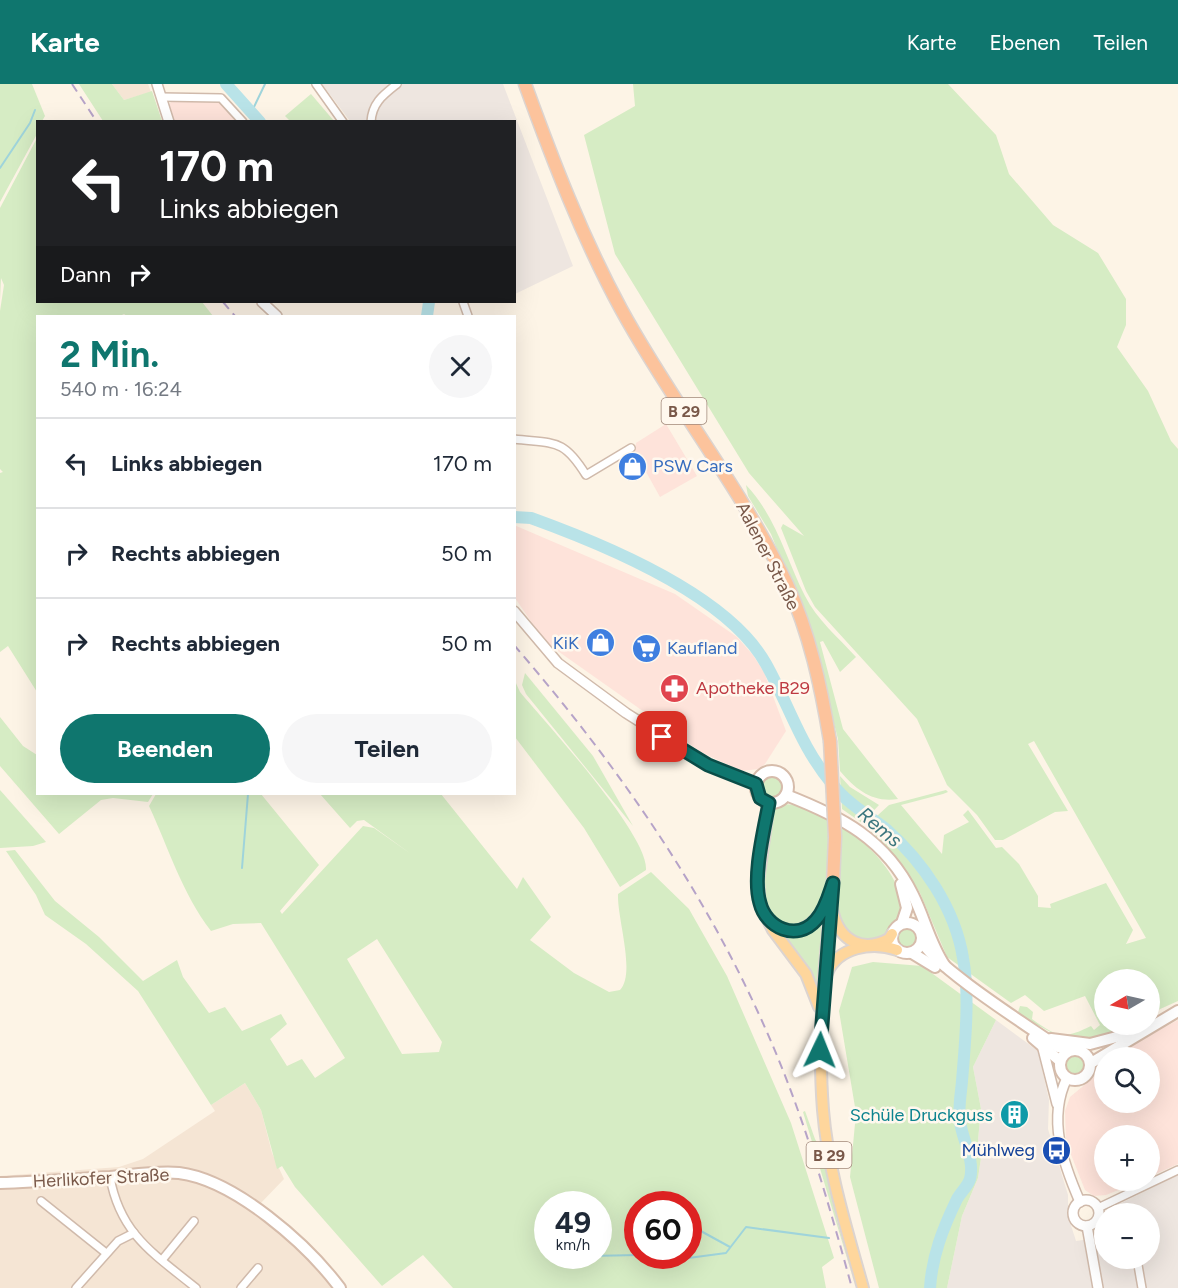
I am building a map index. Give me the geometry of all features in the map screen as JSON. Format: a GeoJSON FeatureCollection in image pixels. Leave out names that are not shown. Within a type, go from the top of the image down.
{"type":"FeatureCollection","features":[{"type":"Feature","properties":{"kind":"highway","name":"Aalener Straße"},"geometry":{"type":"LineString","coordinates":[[525,84],[572,206],[621,310],[761,535],[787,586],[821,684],[830,741],[835,837],[833,883]]}},
{"type":"Feature","properties":{"kind":"main road"},"geometry":{"type":"LineString","coordinates":[[776,772],[787,781],[786,795],[778,802],[769,803],[760,798],[756,784],[761,775],[776,772]]}},
{"type":"Feature","properties":{"kind":"main road"},"geometry":{"type":"LineString","coordinates":[[786,795],[837,816],[868,837],[914,896],[933,946],[948,971]]}},
{"type":"Feature","properties":{"kind":"main road"},"geometry":{"type":"LineString","coordinates":[[769,803],[758,890],[760,904],[768,921],[806,974],[822,1019]]}},
{"type":"Feature","properties":{"kind":"main road"},"geometry":{"type":"LineString","coordinates":[[831,900],[836,925],[848,940],[859,944],[877,943],[890,939],[907,913],[907,903],[898,880],[872,848],[837,816]]}},
{"type":"Feature","properties":{"kind":"main road"},"geometry":{"type":"LineString","coordinates":[[905,882],[922,941],[928,951],[948,971],[1042,1039],[1058,1047],[1079,1050],[1089,1058]]}},
{"type":"Feature","properties":{"kind":"main road"},"geometry":{"type":"LineString","coordinates":[[768,921],[783,930],[792,931],[809,927],[821,914],[833,883]]}},
{"type":"Feature","properties":{"kind":"main road","name":"Aalener Straße"},"geometry":{"type":"LineString","coordinates":[[833,883],[824,981],[821,1074],[828,1149],[863,1288]]}},
{"type":"Feature","properties":{"kind":"main road"},"geometry":{"type":"LineString","coordinates":[[902,923],[918,927]]}},
{"type":"Feature","properties":{"kind":"main road"},"geometry":{"type":"LineString","coordinates":[[892,934],[892,942],[897,950]]}},
{"type":"Feature","properties":{"kind":"main road"},"geometry":{"type":"LineString","coordinates":[[912,953],[922,941]]}},
{"type":"Feature","properties":{"kind":"main road"},"geometry":{"type":"LineString","coordinates":[[824,981],[834,960],[847,950],[875,948],[912,953],[948,971]]}},
{"type":"Feature","properties":{"kind":"main road"},"geometry":{"type":"LineString","coordinates":[[1160,1018],[1174,1012]]}},
{"type":"Feature","properties":{"kind":"main road"},"geometry":{"type":"LineString","coordinates":[[1089,1058],[1174,1012]]}},
{"type":"Feature","properties":{"kind":"main road"},"geometry":{"type":"LineString","coordinates":[[1042,1039],[1090,1044],[1124,1035]]}},
{"type":"Feature","properties":{"kind":"main road"},"geometry":{"type":"LineString","coordinates":[[1089,1058],[1124,1035]]}},
{"type":"Feature","properties":{"kind":"main road"},"geometry":{"type":"LineString","coordinates":[[1042,1039],[1060,1061],[1061,1070],[1067,1078],[1076,1080],[1083,1078],[1089,1071],[1089,1058]]}},
{"type":"Feature","properties":{"kind":"main road"},"geometry":{"type":"LineString","coordinates":[[1060,1061],[1070,1050]]}},
{"type":"Feature","properties":{"kind":"main road","name":"Herlikofer Straße"},"geometry":{"type":"LineString","coordinates":[[0,1183],[180,1173],[208,1181],[283,1227],[326,1269],[340,1288]]}},
{"type":"Feature","properties":{"kind":"street"},"geometry":{"type":"LineString","coordinates":[[157,84],[168,120]]}},
{"type":"Feature","properties":{"kind":"street"},"geometry":{"type":"LineString","coordinates":[[316,84],[342,120]]}},
{"type":"Feature","properties":{"kind":"street"},"geometry":{"type":"LineString","coordinates":[[371,120],[379,98],[397,84]]}},
{"type":"Feature","properties":{"kind":"street"},"geometry":{"type":"LineString","coordinates":[[161,97],[220,98],[241,120]]}},
{"type":"Feature","properties":{"kind":"street"},"geometry":{"type":"LineString","coordinates":[[263,303],[276,315]]}},
{"type":"Feature","properties":{"kind":"street"},"geometry":{"type":"LineString","coordinates":[[516,440],[558,444],[571,452],[586,475],[631,448]]}},
{"type":"Feature","properties":{"kind":"street"},"geometry":{"type":"LineString","coordinates":[[516,613],[558,663],[626,713],[708,765],[756,784]]}},
{"type":"Feature","properties":{"kind":"street"},"geometry":{"type":"LineString","coordinates":[[1042,1039],[1057,1107],[1058,1137],[1080,1202]]}},
{"type":"Feature","properties":{"kind":"street"},"geometry":{"type":"LineString","coordinates":[[1057,1107],[1067,1078]]}},
{"type":"Feature","properties":{"kind":"street"},"geometry":{"type":"LineString","coordinates":[[1109,1203],[1178,1170]]}},
{"type":"Feature","properties":{"kind":"street"},"geometry":{"type":"LineString","coordinates":[[110,1177],[113,1196],[144,1248],[196,1288]]}},
{"type":"Feature","properties":{"kind":"street"},"geometry":{"type":"LineString","coordinates":[[41,1201],[106,1253]]}},
{"type":"Feature","properties":{"kind":"street"},"geometry":{"type":"LineString","coordinates":[[1094,1204],[1080,1202],[1075,1207],[1074,1217],[1081,1225],[1087,1226],[1094,1222]]}},
{"type":"Feature","properties":{"kind":"street"},"geometry":{"type":"LineString","coordinates":[[162,1260],[194,1221]]}},
{"type":"Feature","properties":{"kind":"street"},"geometry":{"type":"LineString","coordinates":[[1087,1226],[1098,1288]]}},
{"type":"Feature","properties":{"kind":"street"},"geometry":{"type":"LineString","coordinates":[[76,1288],[118,1241],[134,1233]]}},
{"type":"Feature","properties":{"kind":"street"},"geometry":{"type":"LineString","coordinates":[[241,1288],[258,1268]]}},
{"type":"Feature","properties":{"kind":"street"},"geometry":{"type":"LineString","coordinates":[[1139,1269],[1142,1288]]}},
{"type":"Feature","properties":{"kind":"shaded area"},"geometry":{"type":"Polygon","coordinates":[[[112,84],[148,84],[151,92],[124,100],[112,84]]]}},
{"type":"Feature","properties":{"kind":"shaded area"},"geometry":{"type":"Polygon","coordinates":[[[322,84],[503,84],[573,266],[516,294],[516,120],[349,120],[322,84]]]}},
{"type":"Feature","properties":{"kind":"shaded area"},"geometry":{"type":"Polygon","coordinates":[[[184,99],[219,101],[239,120],[173,120],[168,106],[171,102],[184,99]]]}},
{"type":"Feature","properties":{"kind":"shaded area"},"geometry":{"type":"Polygon","coordinates":[[[666,424],[697,476],[660,497],[635,452],[636,443],[666,424]]]}},
{"type":"Feature","properties":{"kind":"shaded area"},"geometry":{"type":"Polygon","coordinates":[[[516,526],[675,594],[737,637],[764,672],[786,731],[765,764],[759,769],[741,771],[701,752],[545,642],[516,599],[516,526]]]}},
{"type":"Feature","properties":{"kind":"shaded area"},"geometry":{"type":"Polygon","coordinates":[[[996,1020],[1038,1051],[1049,1100],[1048,1129],[1068,1195],[1068,1216],[1076,1241],[1094,1238],[1094,1269],[1160,1269],[1160,1203],[1121,1203],[1146,1191],[1160,1191],[1160,1184],[1178,1175],[1178,1288],[947,1288],[962,1216],[978,1178],[981,1158],[978,1140],[981,1109],[973,1067],[996,1020]]]}},
{"type":"Feature","properties":{"kind":"shaded area"},"geometry":{"type":"Polygon","coordinates":[[[1178,1020],[1178,1164],[1160,1172],[1160,1125],[1094,1125],[1094,1191],[1116,1191],[1094,1196],[1085,1190],[1066,1142],[1065,1111],[1070,1097],[1094,1077],[1094,1113],[1160,1113],[1160,1047],[1128,1047],[1150,1035],[1160,1035],[1160,1030],[1178,1020]]]}},
{"type":"Feature","properties":{"kind":"shaded area"},"geometry":{"type":"Polygon","coordinates":[[[245,1083],[261,1110],[272,1153],[284,1179],[259,1205],[345,1288],[0,1288],[0,1176],[119,1167],[143,1159],[215,1111],[211,1105],[245,1083]]]}},
{"type":"Feature","properties":{"kind":"green space"},"geometry":{"type":"Polygon","coordinates":[[[0,84],[32,84],[45,116],[43,120],[36,120],[36,136],[0,202],[0,84]]]}},
{"type":"Feature","properties":{"kind":"green space"},"geometry":{"type":"Polygon","coordinates":[[[79,84],[112,84],[124,100],[152,91],[162,120],[102,120],[79,84]]]}},
{"type":"Feature","properties":{"kind":"green space"},"geometry":{"type":"Polygon","coordinates":[[[633,84],[948,84],[996,135],[1009,174],[1053,225],[1098,253],[1126,299],[1126,325],[1117,347],[1148,391],[1171,441],[1178,449],[1178,1001],[1160,1009],[1160,969],[1094,969],[1094,1013],[1085,996],[1044,1011],[1025,995],[1011,1003],[947,957],[920,893],[901,863],[866,826],[889,805],[946,790],[948,792],[943,794],[901,805],[942,854],[944,835],[969,822],[963,815],[968,810],[996,848],[1002,847],[1019,864],[1038,896],[1038,907],[1051,908],[1050,904],[1106,883],[1133,930],[1126,944],[1146,938],[1034,741],[1028,744],[1068,811],[1055,812],[1003,840],[995,840],[977,815],[947,785],[917,719],[815,607],[806,591],[781,528],[783,524],[804,536],[749,473],[615,254],[584,135],[635,106],[633,84]]]}},
{"type":"Feature","properties":{"kind":"green space"},"geometry":{"type":"Polygon","coordinates":[[[311,94],[333,120],[289,120],[285,116],[311,94]]]}},
{"type":"Feature","properties":{"kind":"green space"},"geometry":{"type":"Polygon","coordinates":[[[36,140],[36,303],[203,303],[212,315],[36,315],[36,690],[8,646],[0,652],[0,473],[3,472],[0,469],[0,311],[4,285],[1,278],[0,300],[0,208],[36,140]]]}},
{"type":"Feature","properties":{"kind":"green space"},"geometry":{"type":"Polygon","coordinates":[[[746,485],[773,524],[810,605],[856,657],[840,672],[823,641],[820,642],[843,729],[898,799],[881,799],[866,794],[840,771],[838,739],[811,634],[771,534],[748,496],[746,485]]]}},
{"type":"Feature","properties":{"kind":"green space"},"geometry":{"type":"Polygon","coordinates":[[[525,673],[593,756],[633,826],[526,694],[522,685],[525,673]]]}},
{"type":"Feature","properties":{"kind":"green space"},"geometry":{"type":"Polygon","coordinates":[[[516,683],[520,692],[614,806],[643,854],[646,870],[620,887],[584,828],[516,738],[516,683]]]}},
{"type":"Feature","properties":{"kind":"green space"},"geometry":{"type":"Polygon","coordinates":[[[0,717],[23,746],[36,754],[36,795],[152,795],[148,802],[113,798],[101,800],[59,834],[0,766],[0,717]]]}},
{"type":"Feature","properties":{"kind":"green space"},"geometry":{"type":"Polygon","coordinates":[[[772,775],[777,776],[783,782],[783,792],[777,798],[772,799],[767,798],[761,792],[760,787],[761,782],[767,776],[772,775]]]}},
{"type":"Feature","properties":{"kind":"green space"},"geometry":{"type":"Polygon","coordinates":[[[840,776],[850,787],[879,805],[862,823],[842,809],[840,776]]]}},
{"type":"Feature","properties":{"kind":"green space"},"geometry":{"type":"Polygon","coordinates":[[[0,790],[46,842],[33,846],[0,848],[0,790]]]}},
{"type":"Feature","properties":{"kind":"green space"},"geometry":{"type":"Polygon","coordinates":[[[155,795],[262,795],[319,865],[280,911],[282,914],[363,826],[374,828],[411,854],[364,820],[357,821],[350,828],[321,795],[442,795],[517,889],[523,877],[551,917],[530,940],[574,973],[609,992],[620,990],[626,971],[618,894],[651,872],[689,909],[727,976],[791,1123],[834,1258],[822,1267],[826,1288],[453,1288],[423,1255],[382,1286],[295,1187],[282,1166],[277,1169],[261,1110],[245,1083],[211,1105],[138,991],[86,944],[45,915],[36,895],[6,851],[15,850],[55,901],[99,937],[143,981],[177,960],[183,977],[209,1013],[225,1007],[242,1031],[281,1014],[287,1024],[270,1039],[287,1066],[302,1059],[315,1078],[345,1058],[261,923],[233,924],[211,931],[192,901],[149,806],[155,795]],[[377,939],[347,959],[402,1054],[439,1052],[442,1042],[377,939]]]}},
{"type":"Feature","properties":{"kind":"green space"},"geometry":{"type":"Polygon","coordinates":[[[783,804],[797,805],[830,819],[825,894],[813,920],[795,925],[782,924],[773,918],[765,897],[769,828],[774,811],[783,804]]]}},
{"type":"Feature","properties":{"kind":"green space"},"geometry":{"type":"Polygon","coordinates":[[[842,825],[872,851],[886,868],[896,884],[901,901],[899,917],[888,931],[867,943],[848,935],[836,911],[842,825]]]}},
{"type":"Feature","properties":{"kind":"green space"},"geometry":{"type":"Polygon","coordinates":[[[820,918],[822,937],[816,990],[780,936],[820,918]]]}},
{"type":"Feature","properties":{"kind":"green space"},"geometry":{"type":"Polygon","coordinates":[[[907,926],[912,927],[918,933],[918,943],[912,949],[907,950],[902,949],[896,943],[895,938],[896,933],[902,927],[907,926]]]}},
{"type":"Feature","properties":{"kind":"green space"},"geometry":{"type":"Polygon","coordinates":[[[873,962],[922,966],[996,1020],[973,1067],[981,1109],[978,1140],[981,1158],[978,1178],[962,1216],[947,1288],[879,1288],[850,1177],[856,1113],[839,1011],[852,967],[873,962]]]}},
{"type":"Feature","properties":{"kind":"green space"},"geometry":{"type":"Polygon","coordinates":[[[1020,1006],[1027,1007],[1033,1012],[1032,1019],[1060,1035],[1067,1035],[1091,1026],[1094,1035],[1105,1035],[1084,1040],[1066,1039],[1025,1021],[1018,1012],[1020,1006]]]}},
{"type":"Feature","properties":{"kind":"green space"},"geometry":{"type":"Polygon","coordinates":[[[1076,1053],[1084,1057],[1088,1065],[1084,1073],[1076,1077],[1068,1073],[1064,1065],[1068,1057],[1076,1053]]]}},
{"type":"Feature","properties":{"kind":"green space"},"geometry":{"type":"Polygon","coordinates":[[[805,1111],[822,1151],[837,1220],[856,1288],[803,1112],[805,1111]]]}},
{"type":"Feature","properties":{"kind":"waterway","name":"Rems"},"geometry":{"type":"LineString","coordinates":[[226,84],[258,120]]}},
{"type":"Feature","properties":{"kind":"waterway"},"geometry":{"type":"LineString","coordinates":[[252,111],[265,84]]}},
{"type":"Feature","properties":{"kind":"waterway"},"geometry":{"type":"LineString","coordinates":[[0,168],[30,123],[35,110]]}},
{"type":"Feature","properties":{"kind":"waterway","name":"Rems"},"geometry":{"type":"LineString","coordinates":[[427,315],[429,303]]}},
{"type":"Feature","properties":{"kind":"waterway","name":"Rems"},"geometry":{"type":"LineString","coordinates":[[516,517],[531,518],[627,557],[694,594],[723,616],[748,639],[766,664],[812,756],[833,785],[845,798],[900,842],[925,871],[945,904],[959,939],[965,972],[966,1020],[959,1116],[970,1157],[971,1172],[969,1182],[957,1199],[943,1231],[933,1265],[930,1288]]}},
{"type":"Feature","properties":{"kind":"waterway"},"geometry":{"type":"LineString","coordinates":[[242,868],[248,795]]}},
{"type":"Feature","properties":{"kind":"waterway"},"geometry":{"type":"LineString","coordinates":[[702,1256],[726,1253],[746,1227],[829,1238]]}},
{"type":"Feature","properties":{"kind":"waterway"},"geometry":{"type":"LineString","coordinates":[[702,1232],[730,1247]]}},
{"type":"Feature","properties":{"kind":"waterway"},"geometry":{"type":"LineString","coordinates":[[612,1256],[624,1255]]}},
{"type":"Feature","properties":{"kind":"railway"},"geometry":{"type":"LineString","coordinates":[[72,84],[96,120]]}},
{"type":"Feature","properties":{"kind":"railway"},"geometry":{"type":"LineString","coordinates":[[224,303],[234,315]]}},
{"type":"Feature","properties":{"kind":"railway"},"geometry":{"type":"LineString","coordinates":[[516,647],[587,735],[655,828],[686,877],[742,978],[792,1093],[824,1190],[852,1288]]}},
{"type":"Feature","properties":{"kind":"place","name":"PSW Cars"},"geometry":{"type":"Point","coordinates":[632,466]}},
{"type":"Feature","properties":{"kind":"place","name":"KiK"},"geometry":{"type":"Point","coordinates":[600,643]}},
{"type":"Feature","properties":{"kind":"place","name":"Kaufland"},"geometry":{"type":"Point","coordinates":[646,648]}},
{"type":"Feature","properties":{"kind":"place","name":"Apotheke B29"},"geometry":{"type":"Point","coordinates":[675,688]}},
{"type":"Feature","properties":{"kind":"place","name":"Schüle Druckguss"},"geometry":{"type":"Point","coordinates":[1014,1115]}},
{"type":"Feature","properties":{"kind":"place","name":"Mühlweg"},"geometry":{"type":"Point","coordinates":[1056,1150]}},
{"type":"Feature","properties":{"kind":"route"},"geometry":{"type":"LineString","coordinates":[[662,737],[708,765],[737,779],[756,784],[760,798],[769,803],[758,890],[760,904],[768,921],[783,930],[801,930],[809,927],[821,914],[833,883],[820,1050]]}}]}
